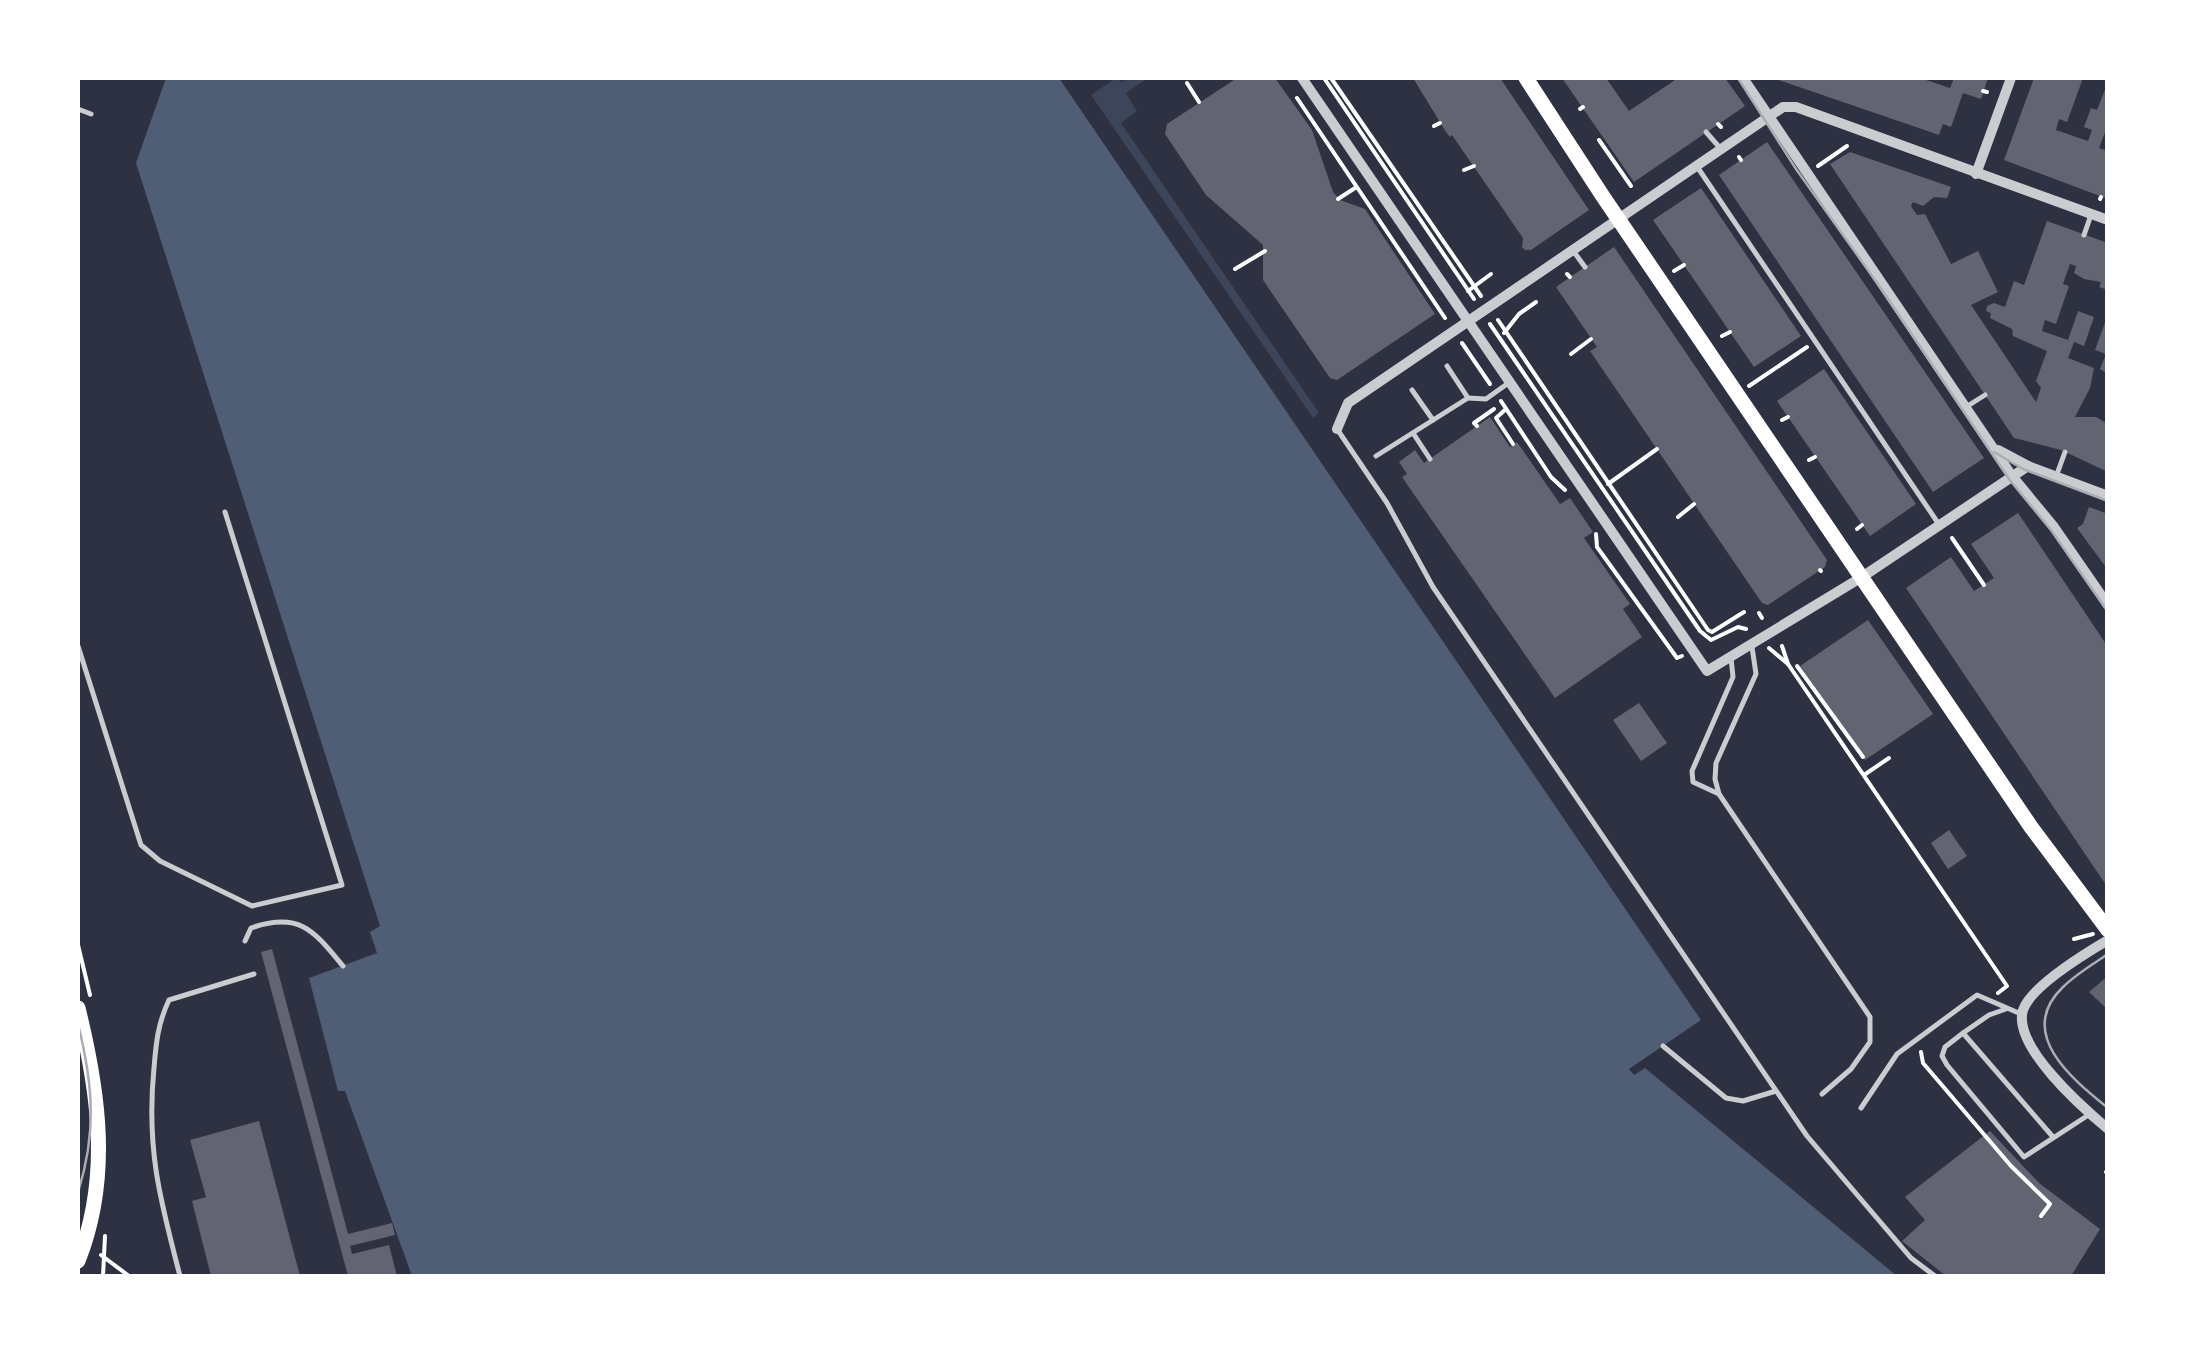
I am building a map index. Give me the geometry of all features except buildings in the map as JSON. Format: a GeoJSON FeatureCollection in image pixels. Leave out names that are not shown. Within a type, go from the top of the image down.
{"type":"FeatureCollection","features":[{"type":"Feature","properties":{"kind":"main road"},"geometry":{"type":"LineString","coordinates":[[1526,78],[2058,867],[2108,930]]}},
{"type":"Feature","properties":{"kind":"main road"},"geometry":{"type":"LineString","coordinates":[[78,1008],[94,1076],[100,1162],[96,1204],[80,1256]]}},
{"type":"Feature","properties":{"kind":"street"},"geometry":{"type":"LineString","coordinates":[[1302,78],[1707,672],[1862,577],[2028,466]]}},
{"type":"Feature","properties":{"kind":"street"},"geometry":{"type":"LineString","coordinates":[[1743,78],[2012,476],[2054,527],[2108,605]]}},
{"type":"Feature","properties":{"kind":"street"},"geometry":{"type":"LineString","coordinates":[[1976,174],[2011,78]]}},
{"type":"Feature","properties":{"kind":"street"},"geometry":{"type":"LineString","coordinates":[[1338,429],[1348,403],[1783,107],[1803,110],[2108,220]]}},
{"type":"Feature","properties":{"kind":"street"},"geometry":{"type":"LineString","coordinates":[[1992,446],[2028,466],[2108,496]]}},
{"type":"Feature","properties":{"kind":"street"},"geometry":{"type":"LineString","coordinates":[[2108,940],[2048,982],[2023,1011],[2024,1028],[2050,1072],[2108,1129]]}},
{"type":"Feature","properties":{"kind":"lane"},"geometry":{"type":"LineString","coordinates":[[78,110],[91,114]]}},
{"type":"Feature","properties":{"kind":"lane"},"geometry":{"type":"LineString","coordinates":[[1706,132],[1720,148]]}},
{"type":"Feature","properties":{"kind":"lane"},"geometry":{"type":"LineString","coordinates":[[1696,165],[1940,525]]}},
{"type":"Feature","properties":{"kind":"lane"},"geometry":{"type":"LineString","coordinates":[[2084,234],[2091,215]]}},
{"type":"Feature","properties":{"kind":"lane"},"geometry":{"type":"LineString","coordinates":[[1572,249],[1585,267]]}},
{"type":"Feature","properties":{"kind":"lane"},"geometry":{"type":"LineString","coordinates":[[1446,366],[1468,398]]}},
{"type":"Feature","properties":{"kind":"lane"},"geometry":{"type":"LineString","coordinates":[[1376,456],[1468,398],[1486,399],[1510,382]]}},
{"type":"Feature","properties":{"kind":"lane"},"geometry":{"type":"LineString","coordinates":[[1412,390],[1432,420]]}},
{"type":"Feature","properties":{"kind":"lane"},"geometry":{"type":"LineString","coordinates":[[1966,407],[1986,394]]}},
{"type":"Feature","properties":{"kind":"lane"},"geometry":{"type":"LineString","coordinates":[[1338,429],[1387,503],[1425,573],[1807,1136],[1911,1258],[1935,1276]]}},
{"type":"Feature","properties":{"kind":"lane"},"geometry":{"type":"LineString","coordinates":[[1413,433],[1430,458]]}},
{"type":"Feature","properties":{"kind":"lane"},"geometry":{"type":"LineString","coordinates":[[2056,477],[2065,452]]}},
{"type":"Feature","properties":{"kind":"lane"},"geometry":{"type":"LineString","coordinates":[[78,646],[141,844],[150,853],[252,906],[342,885],[225,512]]}},
{"type":"Feature","properties":{"kind":"lane"},"geometry":{"type":"LineString","coordinates":[[1756,643],[1756,674],[1716,763],[1715,779],[1719,794],[1870,1018],[1870,1042],[1851,1069],[1822,1094]]}},
{"type":"Feature","properties":{"kind":"lane"},"geometry":{"type":"LineString","coordinates":[[1719,794],[1693,782],[1692,770],[1733,677],[1731,658]]}},
{"type":"Feature","properties":{"kind":"lane"},"geometry":{"type":"LineString","coordinates":[[245,941],[251,928],[293,922],[313,930],[343,966]]}},
{"type":"Feature","properties":{"kind":"lane"},"geometry":{"type":"LineString","coordinates":[[180,1276],[155,1181],[150,1110],[158,1022],[169,1000],[254,974]]}},
{"type":"Feature","properties":{"kind":"lane"},"geometry":{"type":"LineString","coordinates":[[1861,1108],[1897,1054],[1977,996],[2006,1009],[2023,1011]]}},
{"type":"Feature","properties":{"kind":"lane"},"geometry":{"type":"LineString","coordinates":[[2006,1009],[1989,1015],[1964,1033],[1946,1047],[1942,1056],[2024,1157],[2090,1114]]}},
{"type":"Feature","properties":{"kind":"lane"},"geometry":{"type":"LineString","coordinates":[[1964,1033],[2053,1137]]}},
{"type":"Feature","properties":{"kind":"lane"},"geometry":{"type":"LineString","coordinates":[[1662,1046],[1726,1098],[1743,1101],[1776,1092]]}},
{"type":"Feature","properties":{"kind":"path"},"geometry":{"type":"LineString","coordinates":[[1324,78],[1474,300]]}},
{"type":"Feature","properties":{"kind":"path"},"geometry":{"type":"LineString","coordinates":[[1331,78],[1481,296]]}},
{"type":"Feature","properties":{"kind":"path"},"geometry":{"type":"LineString","coordinates":[[1186,84],[1199,102]]}},
{"type":"Feature","properties":{"kind":"path"},"geometry":{"type":"LineString","coordinates":[[1294,93],[1551,477],[1570,493]]}},
{"type":"Feature","properties":{"kind":"path"},"geometry":{"type":"LineString","coordinates":[[1599,140],[1631,186]]}},
{"type":"Feature","properties":{"kind":"path"},"geometry":{"type":"LineString","coordinates":[[1818,166],[1847,146]]}},
{"type":"Feature","properties":{"kind":"path"},"geometry":{"type":"LineString","coordinates":[[1464,170],[1474,166]]}},
{"type":"Feature","properties":{"kind":"path"},"geometry":{"type":"LineString","coordinates":[[1338,199],[1356,187]]}},
{"type":"Feature","properties":{"kind":"path"},"geometry":{"type":"LineString","coordinates":[[1235,269],[1265,250]]}},
{"type":"Feature","properties":{"kind":"path"},"geometry":{"type":"LineString","coordinates":[[1674,271],[1684,265]]}},
{"type":"Feature","properties":{"kind":"path"},"geometry":{"type":"LineString","coordinates":[[1468,291],[1491,274]]}},
{"type":"Feature","properties":{"kind":"path"},"geometry":{"type":"LineString","coordinates":[[1499,337],[1536,302]]}},
{"type":"Feature","properties":{"kind":"path"},"geometry":{"type":"LineString","coordinates":[[1495,316],[1708,630],[1712,632],[1744,612]]}},
{"type":"Feature","properties":{"kind":"path"},"geometry":{"type":"LineString","coordinates":[[1490,323],[1700,632],[1712,640],[1738,626],[1788,664]]}},
{"type":"Feature","properties":{"kind":"path"},"geometry":{"type":"LineString","coordinates":[[1722,336],[1730,332]]}},
{"type":"Feature","properties":{"kind":"path"},"geometry":{"type":"LineString","coordinates":[[1570,354],[1592,339]]}},
{"type":"Feature","properties":{"kind":"path"},"geometry":{"type":"LineString","coordinates":[[1738,394],[1816,341]]}},
{"type":"Feature","properties":{"kind":"path"},"geometry":{"type":"LineString","coordinates":[[1477,426],[1474,423],[1502,403]]}},
{"type":"Feature","properties":{"kind":"path"},"geometry":{"type":"LineString","coordinates":[[1506,410],[1496,418],[1513,444]]}},
{"type":"Feature","properties":{"kind":"path"},"geometry":{"type":"LineString","coordinates":[[1782,420],[1788,417]]}},
{"type":"Feature","properties":{"kind":"path"},"geometry":{"type":"LineString","coordinates":[[1608,484],[1656,449]]}},
{"type":"Feature","properties":{"kind":"path"},"geometry":{"type":"LineString","coordinates":[[1809,460],[1815,456]]}},
{"type":"Feature","properties":{"kind":"path"},"geometry":{"type":"LineString","coordinates":[[1678,517],[1694,504]]}},
{"type":"Feature","properties":{"kind":"path"},"geometry":{"type":"LineString","coordinates":[[1596,532],[1596,547],[1677,658],[1692,650]]}},
{"type":"Feature","properties":{"kind":"path"},"geometry":{"type":"LineString","coordinates":[[1952,538],[1984,585]]}},
{"type":"Feature","properties":{"kind":"path"},"geometry":{"type":"LineString","coordinates":[[1782,646],[1788,664],[2008,986]]}},
{"type":"Feature","properties":{"kind":"path"},"geometry":{"type":"LineString","coordinates":[[1797,666],[1863,756]]}},
{"type":"Feature","properties":{"kind":"path"},"geometry":{"type":"LineString","coordinates":[[1864,775],[1889,758]]}},
{"type":"Feature","properties":{"kind":"path"},"geometry":{"type":"LineString","coordinates":[[2041,1216],[2050,1204]]}},
{"type":"Feature","properties":{"kind":"path"},"geometry":{"type":"LineString","coordinates":[[80,1256],[102,1255],[129,1276]]}},
{"type":"Feature","properties":{"kind":"shaded area"},"geometry":{"type":"Polygon","coordinates":[[[166,78],[1059,78],[1701,1020],[1629,1069],[1634,1075],[1645,1068],[1897,1276],[412,1276],[345,1091],[338,1091],[309,978],[377,953],[370,932],[380,926],[136,163],[166,78]]]}},
{"type":"Feature","properties":{"kind":"shaded area"},"geometry":{"type":"Polygon","coordinates":[[[1116,78],[1122,82],[1148,78],[1126,93],[1137,111],[1121,123],[1319,413],[1313,418],[1091,95],[1116,78]]]}},
{"type":"Feature","properties":{"kind":"tram line"},"geometry":{"type":"LineString","coordinates":[[1738,78],[2009,479],[2051,530],[2108,612]]}},
{"type":"Feature","properties":{"kind":"tram line"},"geometry":{"type":"LineString","coordinates":[[1994,452],[2023,469],[2108,501]]}},
{"type":"Feature","properties":{"kind":"tram line"},"geometry":{"type":"LineString","coordinates":[[2108,954],[2063,987],[2050,1004],[2045,1021],[2054,1054],[2108,1108]]}},
{"type":"Feature","properties":{"kind":"tram line"},"geometry":{"type":"LineString","coordinates":[[78,1024],[91,1108],[88,1149],[78,1192]]}}]}
